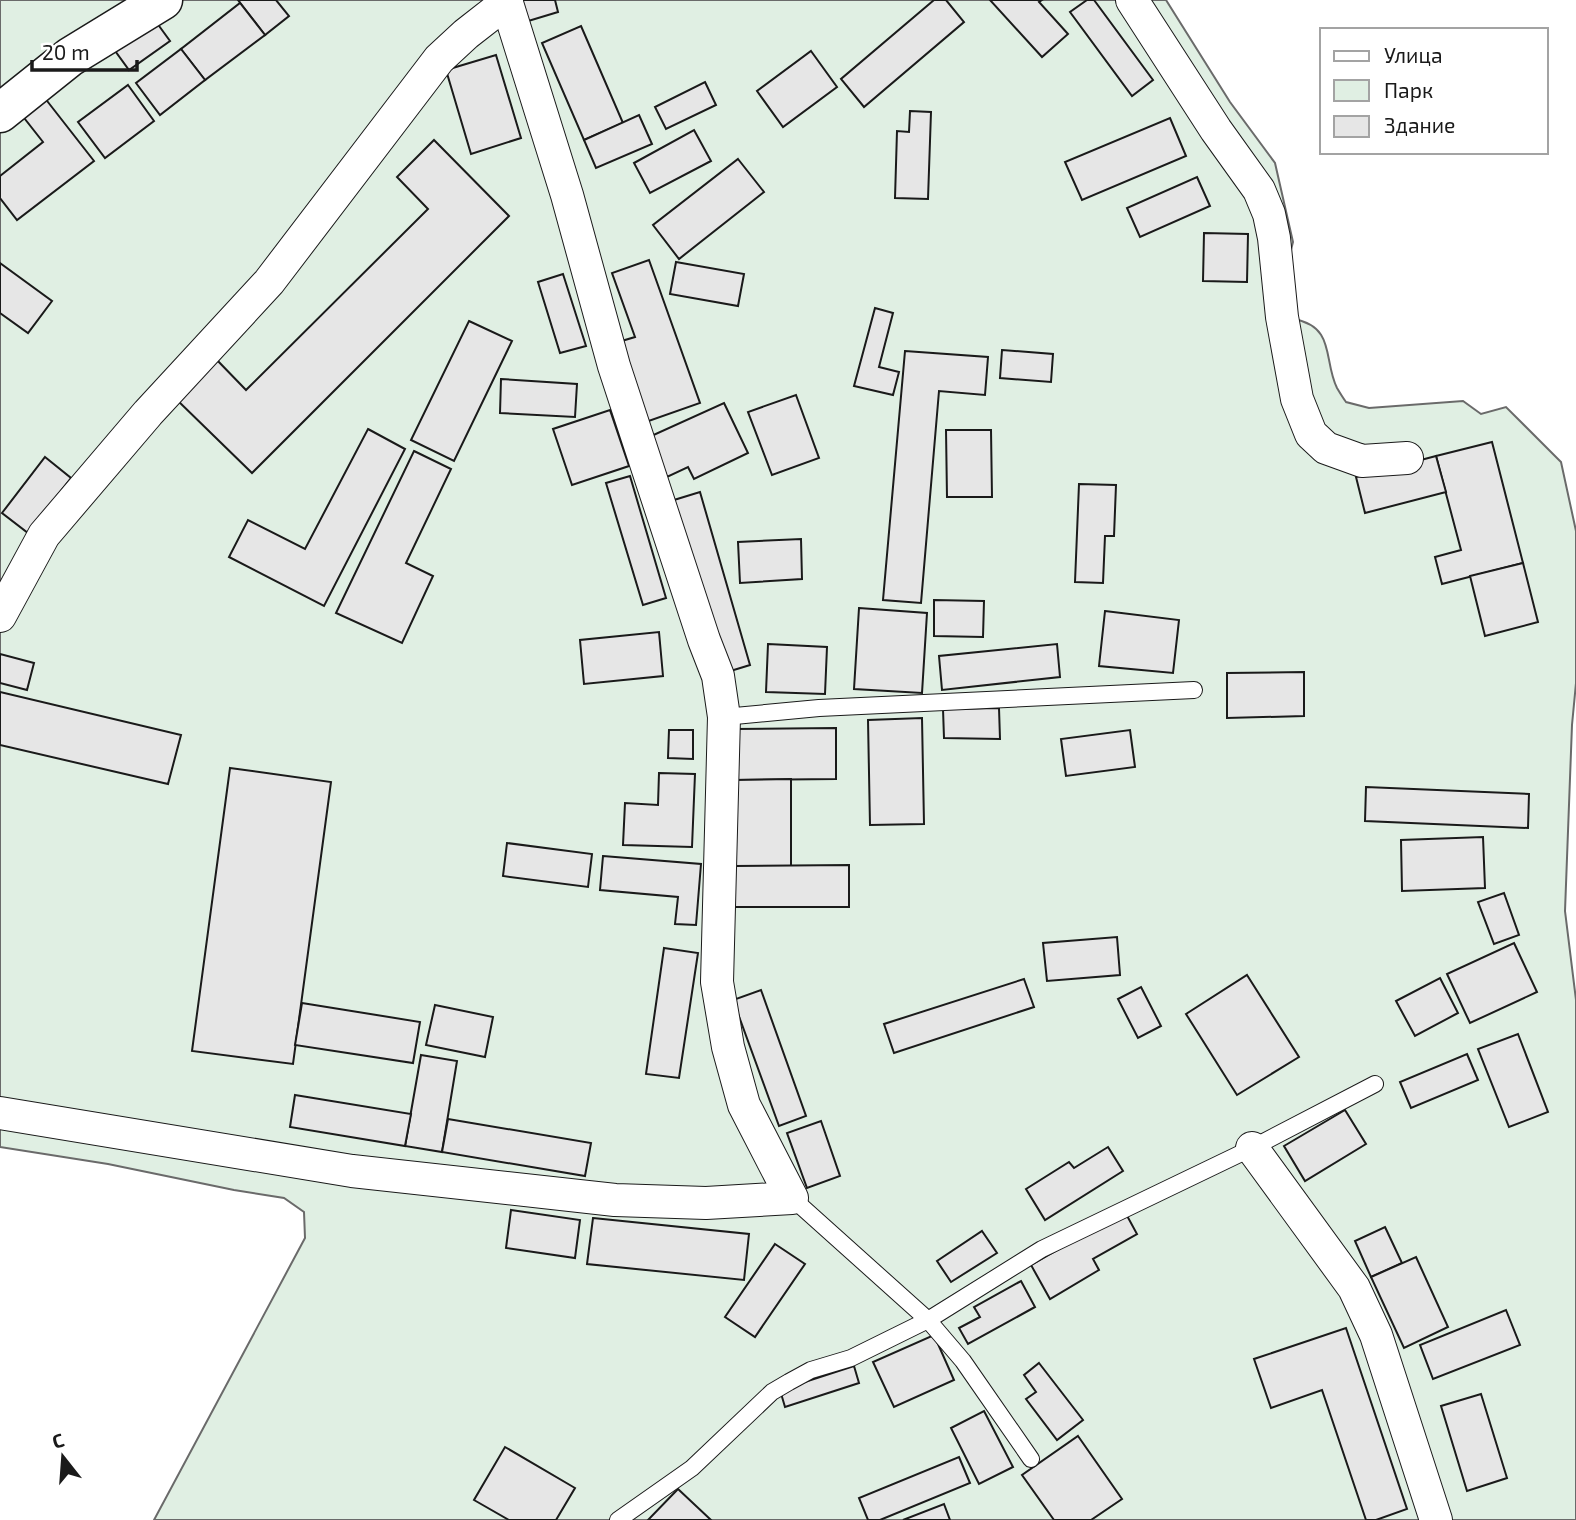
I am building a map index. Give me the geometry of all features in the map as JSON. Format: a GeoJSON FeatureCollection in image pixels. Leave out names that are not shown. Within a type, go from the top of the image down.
{"type":"FeatureCollection","features":[{"type":"Feature","properties":{"kind":"main road"},"geometry":{"type":"LineString","coordinates":[[0,113],[70,57],[163,0]]}},
{"type":"Feature","properties":{"kind":"street"},"geometry":{"type":"LineString","coordinates":[[1132,0],[1216,130],[1259,190],[1269,214],[1282,317],[1297,399],[1311,434],[1326,448],[1362,461],[1407,458]]}},
{"type":"Feature","properties":{"kind":"street"},"geometry":{"type":"LineString","coordinates":[[0,615],[44,535],[80,489],[269,282],[439,59],[506,1],[567,195],[614,366],[699,627],[718,676],[724,717],[717,982],[728,1047],[744,1105],[792,1198],[706,1203],[587,1197],[352,1171],[0,1113]]}},
{"type":"Feature","properties":{"kind":"street"},"geometry":{"type":"LineString","coordinates":[[1252,1149],[1354,1288],[1376,1335],[1436,1520]]}},
{"type":"Feature","properties":{"kind":"lane"},"geometry":{"type":"LineString","coordinates":[[724,717],[819,708],[1194,690]]}},
{"type":"Feature","properties":{"kind":"lane"},"geometry":{"type":"LineString","coordinates":[[618,1520],[692,1468],[772,1392],[811,1370],[851,1358],[928,1321],[1042,1249],[1252,1149],[1375,1083]]}},
{"type":"Feature","properties":{"kind":"lane"},"geometry":{"type":"LineString","coordinates":[[792,1198],[928,1321],[963,1361],[1031,1459]]}},
{"type":"Feature","properties":{"kind":"green space"},"geometry":{"type":"Polygon","coordinates":[[[0,0],[1166,0],[1230,102],[1275,163],[1293,242],[1283,281],[1294,319],[1307,323],[1322,337],[1337,388],[1346,402],[1369,408],[1463,401],[1481,414],[1506,407],[1561,462],[1576,531],[1576,683],[1565,911],[1576,1000],[1576,1520],[154,1520],[305,1238],[304,1212],[284,1198],[108,1164],[0,1147],[0,0]]]}},
{"type":"Feature","properties":{"kind":"building"},"geometry":{"type":"Polygon","coordinates":[[[238,0],[276,0],[289,16],[265,35],[238,0]]]}},
{"type":"Feature","properties":{"kind":"building"},"geometry":{"type":"Polygon","coordinates":[[[519,0],[555,0],[558,12],[525,22],[519,0]]]}},
{"type":"Feature","properties":{"kind":"building"},"geometry":{"type":"Polygon","coordinates":[[[934,0],[946,0],[964,22],[864,107],[841,79],[934,0]]]}},
{"type":"Feature","properties":{"kind":"building"},"geometry":{"type":"Polygon","coordinates":[[[990,0],[1042,0],[1039,2],[1068,34],[1042,57],[990,0]]]}},
{"type":"Feature","properties":{"kind":"building"},"geometry":{"type":"Polygon","coordinates":[[[1087,0],[1094,0],[1153,80],[1132,96],[1070,12],[1087,0]]]}},
{"type":"Feature","properties":{"kind":"building"},"geometry":{"type":"Polygon","coordinates":[[[240,3],[265,35],[205,80],[181,49],[240,3]]]}},
{"type":"Feature","properties":{"kind":"building"},"geometry":{"type":"Polygon","coordinates":[[[154,19],[170,41],[129,70],[113,48],[154,19]]]}},
{"type":"Feature","properties":{"kind":"building"},"geometry":{"type":"Polygon","coordinates":[[[581,26],[623,123],[584,140],[542,43],[581,26]]]}},
{"type":"Feature","properties":{"kind":"building"},"geometry":{"type":"Polygon","coordinates":[[[181,49],[205,80],[160,115],[136,83],[181,49]]]}},
{"type":"Feature","properties":{"kind":"building"},"geometry":{"type":"Polygon","coordinates":[[[811,51],[837,87],[783,127],[757,91],[811,51]]]}},
{"type":"Feature","properties":{"kind":"building"},"geometry":{"type":"Polygon","coordinates":[[[496,55],[521,138],[471,154],[446,70],[496,55]]]}},
{"type":"Feature","properties":{"kind":"building"},"geometry":{"type":"Polygon","coordinates":[[[705,82],[716,105],[666,129],[655,107],[705,82]]]}},
{"type":"Feature","properties":{"kind":"building"},"geometry":{"type":"Polygon","coordinates":[[[128,85],[154,121],[105,158],[78,122],[128,85]]]}},
{"type":"Feature","properties":{"kind":"building"},"geometry":{"type":"Polygon","coordinates":[[[44,97],[94,161],[17,220],[0,198],[0,176],[43,142],[21,114],[44,97]]]}},
{"type":"Feature","properties":{"kind":"building"},"geometry":{"type":"Polygon","coordinates":[[[910,111],[931,112],[928,199],[895,198],[897,131],[909,132],[910,111]]]}},
{"type":"Feature","properties":{"kind":"building"},"geometry":{"type":"Polygon","coordinates":[[[639,115],[652,144],[596,168],[584,140],[639,115]]]}},
{"type":"Feature","properties":{"kind":"building"},"geometry":{"type":"Polygon","coordinates":[[[1170,118],[1186,156],[1082,200],[1065,162],[1170,118]]]}},
{"type":"Feature","properties":{"kind":"building"},"geometry":{"type":"Polygon","coordinates":[[[694,130],[711,161],[650,193],[634,163],[694,130]]]}},
{"type":"Feature","properties":{"kind":"building"},"geometry":{"type":"Polygon","coordinates":[[[434,140],[509,216],[252,473],[175,398],[215,358],[246,390],[428,209],[397,177],[434,140]]]}},
{"type":"Feature","properties":{"kind":"building"},"geometry":{"type":"Polygon","coordinates":[[[738,159],[764,192],[679,259],[653,225],[738,159]]]}},
{"type":"Feature","properties":{"kind":"building"},"geometry":{"type":"Polygon","coordinates":[[[1197,177],[1210,206],[1140,237],[1127,208],[1197,177]]]}},
{"type":"Feature","properties":{"kind":"building"},"geometry":{"type":"Polygon","coordinates":[[[1204,233],[1248,234],[1247,282],[1203,281],[1204,233]]]}},
{"type":"Feature","properties":{"kind":"building"},"geometry":{"type":"Polygon","coordinates":[[[649,260],[700,403],[643,423],[615,343],[635,337],[612,273],[649,260]]]}},
{"type":"Feature","properties":{"kind":"building"},"geometry":{"type":"Polygon","coordinates":[[[676,262],[744,274],[738,306],[670,294],[676,262]]]}},
{"type":"Feature","properties":{"kind":"building"},"geometry":{"type":"Polygon","coordinates":[[[0,263],[52,301],[28,333],[0,313],[0,263]]]}},
{"type":"Feature","properties":{"kind":"building"},"geometry":{"type":"Polygon","coordinates":[[[563,274],[586,346],[560,353],[538,282],[563,274]]]}},
{"type":"Feature","properties":{"kind":"building"},"geometry":{"type":"Polygon","coordinates":[[[875,308],[893,313],[879,367],[899,372],[893,395],[854,386],[875,308]]]}},
{"type":"Feature","properties":{"kind":"building"},"geometry":{"type":"Polygon","coordinates":[[[469,321],[512,341],[454,461],[411,440],[469,321]]]}},
{"type":"Feature","properties":{"kind":"building"},"geometry":{"type":"Polygon","coordinates":[[[1002,350],[1053,354],[1051,382],[1000,378],[1002,350]]]}},
{"type":"Feature","properties":{"kind":"building"},"geometry":{"type":"Polygon","coordinates":[[[905,351],[988,357],[985,395],[939,391],[921,603],[883,600],[905,351]]]}},
{"type":"Feature","properties":{"kind":"building"},"geometry":{"type":"Polygon","coordinates":[[[501,379],[577,384],[575,417],[500,413],[501,379]]]}},
{"type":"Feature","properties":{"kind":"building"},"geometry":{"type":"Polygon","coordinates":[[[796,395],[819,458],[772,475],[748,412],[796,395]]]}},
{"type":"Feature","properties":{"kind":"building"},"geometry":{"type":"Polygon","coordinates":[[[724,403],[748,453],[694,479],[688,467],[667,477],[649,437],[724,403]]]}},
{"type":"Feature","properties":{"kind":"building"},"geometry":{"type":"Polygon","coordinates":[[[610,410],[629,466],[572,485],[553,429],[610,410]]]}},
{"type":"Feature","properties":{"kind":"building"},"geometry":{"type":"Polygon","coordinates":[[[368,429],[405,449],[324,606],[229,557],[248,520],[305,549],[368,429]]]}},
{"type":"Feature","properties":{"kind":"building"},"geometry":{"type":"Polygon","coordinates":[[[946,430],[991,430],[992,497],[947,497],[946,430]]]}},
{"type":"Feature","properties":{"kind":"building"},"geometry":{"type":"Polygon","coordinates":[[[1492,442],[1523,563],[1442,584],[1435,557],[1461,550],[1436,456],[1492,442]]]}},
{"type":"Feature","properties":{"kind":"building"},"geometry":{"type":"Polygon","coordinates":[[[414,451],[451,469],[406,563],[433,576],[402,643],[336,613],[414,451]]]}},
{"type":"Feature","properties":{"kind":"building"},"geometry":{"type":"Polygon","coordinates":[[[1436,456],[1446,492],[1365,513],[1356,477],[1436,456]]]}},
{"type":"Feature","properties":{"kind":"building"},"geometry":{"type":"Polygon","coordinates":[[[45,457],[71,478],[28,533],[2,513],[45,457]]]}},
{"type":"Feature","properties":{"kind":"building"},"geometry":{"type":"Polygon","coordinates":[[[630,476],[666,598],[643,605],[606,483],[630,476]]]}},
{"type":"Feature","properties":{"kind":"building"},"geometry":{"type":"Polygon","coordinates":[[[1079,484],[1116,485],[1114,536],[1105,536],[1103,583],[1075,582],[1079,484]]]}},
{"type":"Feature","properties":{"kind":"building"},"geometry":{"type":"Polygon","coordinates":[[[700,492],[750,665],[724,673],[674,500],[700,492]]]}},
{"type":"Feature","properties":{"kind":"building"},"geometry":{"type":"Polygon","coordinates":[[[801,539],[802,579],[740,583],[738,542],[801,539]]]}},
{"type":"Feature","properties":{"kind":"building"},"geometry":{"type":"Polygon","coordinates":[[[1523,563],[1538,622],[1485,636],[1470,576],[1523,563]]]}},
{"type":"Feature","properties":{"kind":"building"},"geometry":{"type":"Polygon","coordinates":[[[934,600],[984,601],[983,637],[934,636],[934,600]]]}},
{"type":"Feature","properties":{"kind":"building"},"geometry":{"type":"Polygon","coordinates":[[[859,608],[927,613],[922,693],[854,689],[859,608]]]}},
{"type":"Feature","properties":{"kind":"building"},"geometry":{"type":"Polygon","coordinates":[[[1105,611],[1179,620],[1173,673],[1099,666],[1105,611]]]}},
{"type":"Feature","properties":{"kind":"building"},"geometry":{"type":"Polygon","coordinates":[[[659,632],[663,676],[584,684],[580,640],[659,632]]]}},
{"type":"Feature","properties":{"kind":"building"},"geometry":{"type":"Polygon","coordinates":[[[768,644],[827,647],[825,694],[766,692],[768,644]]]}},
{"type":"Feature","properties":{"kind":"building"},"geometry":{"type":"Polygon","coordinates":[[[1057,644],[1060,677],[942,690],[939,656],[1057,644]]]}},
{"type":"Feature","properties":{"kind":"building"},"geometry":{"type":"Polygon","coordinates":[[[0,654],[34,663],[27,690],[0,683],[0,654]]]}},
{"type":"Feature","properties":{"kind":"building"},"geometry":{"type":"Polygon","coordinates":[[[1304,672],[1304,716],[1227,718],[1227,673],[1304,672]]]}},
{"type":"Feature","properties":{"kind":"building"},"geometry":{"type":"Polygon","coordinates":[[[0,692],[181,735],[168,784],[0,745],[0,692]]]}},
{"type":"Feature","properties":{"kind":"building"},"geometry":{"type":"Polygon","coordinates":[[[999,708],[1000,739],[944,738],[943,709],[999,708]]]}},
{"type":"Feature","properties":{"kind":"building"},"geometry":{"type":"Polygon","coordinates":[[[922,718],[924,824],[870,825],[868,720],[922,718]]]}},
{"type":"Feature","properties":{"kind":"building"},"geometry":{"type":"Polygon","coordinates":[[[836,728],[836,779],[735,780],[735,729],[836,728]]]}},
{"type":"Feature","properties":{"kind":"building"},"geometry":{"type":"Polygon","coordinates":[[[669,730],[693,730],[693,759],[668,758],[669,730]]]}},
{"type":"Feature","properties":{"kind":"building"},"geometry":{"type":"Polygon","coordinates":[[[1130,730],[1135,767],[1066,776],[1061,739],[1130,730]]]}},
{"type":"Feature","properties":{"kind":"building"},"geometry":{"type":"Polygon","coordinates":[[[230,768],[331,782],[293,1064],[192,1051],[230,768]]]}},
{"type":"Feature","properties":{"kind":"building"},"geometry":{"type":"Polygon","coordinates":[[[659,773],[695,774],[692,847],[623,845],[625,803],[658,805],[659,773]]]}},
{"type":"Feature","properties":{"kind":"building"},"geometry":{"type":"Polygon","coordinates":[[[791,779],[791,866],[735,866],[735,780],[791,779]]]}},
{"type":"Feature","properties":{"kind":"building"},"geometry":{"type":"Polygon","coordinates":[[[1366,787],[1529,794],[1528,828],[1365,821],[1366,787]]]}},
{"type":"Feature","properties":{"kind":"building"},"geometry":{"type":"Polygon","coordinates":[[[1483,837],[1485,888],[1402,891],[1401,840],[1483,837]]]}},
{"type":"Feature","properties":{"kind":"building"},"geometry":{"type":"Polygon","coordinates":[[[507,843],[592,854],[588,887],[503,876],[507,843]]]}},
{"type":"Feature","properties":{"kind":"building"},"geometry":{"type":"Polygon","coordinates":[[[603,856],[701,864],[696,925],[675,924],[678,897],[600,890],[603,856]]]}},
{"type":"Feature","properties":{"kind":"building"},"geometry":{"type":"Polygon","coordinates":[[[849,865],[849,907],[735,907],[735,866],[849,865]]]}},
{"type":"Feature","properties":{"kind":"building"},"geometry":{"type":"Polygon","coordinates":[[[1504,893],[1519,935],[1494,944],[1478,902],[1504,893]]]}},
{"type":"Feature","properties":{"kind":"building"},"geometry":{"type":"Polygon","coordinates":[[[1117,937],[1120,975],[1047,981],[1043,943],[1117,937]]]}},
{"type":"Feature","properties":{"kind":"building"},"geometry":{"type":"Polygon","coordinates":[[[1514,943],[1537,992],[1470,1023],[1447,974],[1514,943]]]}},
{"type":"Feature","properties":{"kind":"building"},"geometry":{"type":"Polygon","coordinates":[[[664,948],[698,953],[679,1078],[646,1074],[664,948]]]}},
{"type":"Feature","properties":{"kind":"building"},"geometry":{"type":"Polygon","coordinates":[[[1247,975],[1299,1057],[1237,1095],[1186,1014],[1247,975]]]}},
{"type":"Feature","properties":{"kind":"building"},"geometry":{"type":"Polygon","coordinates":[[[1440,978],[1458,1013],[1415,1036],[1396,1001],[1440,978]]]}},
{"type":"Feature","properties":{"kind":"building"},"geometry":{"type":"Polygon","coordinates":[[[1024,979],[1034,1007],[894,1053],[884,1024],[1024,979]]]}},
{"type":"Feature","properties":{"kind":"building"},"geometry":{"type":"Polygon","coordinates":[[[1141,987],[1161,1026],[1138,1038],[1118,999],[1141,987]]]}},
{"type":"Feature","properties":{"kind":"building"},"geometry":{"type":"Polygon","coordinates":[[[761,990],[806,1116],[779,1126],[733,1000],[761,990]]]}},
{"type":"Feature","properties":{"kind":"building"},"geometry":{"type":"Polygon","coordinates":[[[302,1003],[420,1022],[413,1063],[295,1045],[302,1003]]]}},
{"type":"Feature","properties":{"kind":"building"},"geometry":{"type":"Polygon","coordinates":[[[435,1005],[493,1017],[485,1057],[426,1045],[435,1005]]]}},
{"type":"Feature","properties":{"kind":"building"},"geometry":{"type":"Polygon","coordinates":[[[1518,1034],[1548,1112],[1509,1127],[1478,1049],[1518,1034]]]}},
{"type":"Feature","properties":{"kind":"building"},"geometry":{"type":"Polygon","coordinates":[[[1467,1054],[1478,1080],[1411,1108],[1400,1082],[1467,1054]]]}},
{"type":"Feature","properties":{"kind":"building"},"geometry":{"type":"Polygon","coordinates":[[[421,1055],[457,1061],[442,1152],[405,1146],[421,1055]]]}},
{"type":"Feature","properties":{"kind":"building"},"geometry":{"type":"Polygon","coordinates":[[[295,1095],[411,1114],[405,1146],[290,1127],[295,1095]]]}},
{"type":"Feature","properties":{"kind":"building"},"geometry":{"type":"Polygon","coordinates":[[[1345,1110],[1366,1144],[1305,1181],[1284,1146],[1345,1110]]]}},
{"type":"Feature","properties":{"kind":"building"},"geometry":{"type":"Polygon","coordinates":[[[448,1119],[591,1143],[585,1176],[442,1152],[448,1119]]]}},
{"type":"Feature","properties":{"kind":"building"},"geometry":{"type":"Polygon","coordinates":[[[821,1121],[840,1176],[807,1188],[787,1133],[821,1121]]]}},
{"type":"Feature","properties":{"kind":"building"},"geometry":{"type":"Polygon","coordinates":[[[1108,1147],[1123,1171],[1045,1220],[1026,1189],[1069,1162],[1074,1168],[1108,1147]]]}},
{"type":"Feature","properties":{"kind":"building"},"geometry":{"type":"Polygon","coordinates":[[[511,1210],[580,1220],[575,1258],[506,1248],[511,1210]]]}},
{"type":"Feature","properties":{"kind":"building"},"geometry":{"type":"Polygon","coordinates":[[[1125,1212],[1137,1234],[1093,1259],[1099,1270],[1050,1299],[1031,1265],[1125,1212]]]}},
{"type":"Feature","properties":{"kind":"building"},"geometry":{"type":"Polygon","coordinates":[[[593,1218],[749,1234],[744,1280],[587,1264],[593,1218]]]}},
{"type":"Feature","properties":{"kind":"building"},"geometry":{"type":"Polygon","coordinates":[[[1385,1227],[1402,1263],[1371,1277],[1355,1241],[1385,1227]]]}},
{"type":"Feature","properties":{"kind":"building"},"geometry":{"type":"Polygon","coordinates":[[[982,1231],[997,1253],[951,1282],[937,1261],[982,1231]]]}},
{"type":"Feature","properties":{"kind":"building"},"geometry":{"type":"Polygon","coordinates":[[[775,1244],[805,1264],[755,1337],[725,1317],[775,1244]]]}},
{"type":"Feature","properties":{"kind":"building"},"geometry":{"type":"Polygon","coordinates":[[[1416,1257],[1448,1327],[1404,1348],[1371,1277],[1416,1257]]]}},
{"type":"Feature","properties":{"kind":"building"},"geometry":{"type":"Polygon","coordinates":[[[1021,1281],[1035,1307],[968,1344],[959,1328],[980,1317],[974,1307],[1021,1281]]]}},
{"type":"Feature","properties":{"kind":"building"},"geometry":{"type":"Polygon","coordinates":[[[1506,1310],[1520,1345],[1433,1379],[1420,1345],[1506,1310]]]}},
{"type":"Feature","properties":{"kind":"building"},"geometry":{"type":"Polygon","coordinates":[[[1346,1328],[1407,1509],[1376,1520],[1366,1520],[1322,1390],[1271,1408],[1254,1359],[1346,1328]]]}},
{"type":"Feature","properties":{"kind":"building"},"geometry":{"type":"Polygon","coordinates":[[[934,1335],[954,1380],[894,1407],[873,1362],[934,1335]]]}},
{"type":"Feature","properties":{"kind":"building"},"geometry":{"type":"Polygon","coordinates":[[[1039,1363],[1083,1420],[1057,1440],[1026,1399],[1036,1392],[1024,1375],[1039,1363]]]}},
{"type":"Feature","properties":{"kind":"building"},"geometry":{"type":"Polygon","coordinates":[[[854,1366],[859,1383],[785,1407],[780,1390],[854,1366]]]}},
{"type":"Feature","properties":{"kind":"building"},"geometry":{"type":"Polygon","coordinates":[[[1481,1394],[1507,1478],[1467,1491],[1441,1406],[1481,1394]]]}},
{"type":"Feature","properties":{"kind":"building"},"geometry":{"type":"Polygon","coordinates":[[[984,1411],[1013,1467],[979,1484],[951,1428],[984,1411]]]}},
{"type":"Feature","properties":{"kind":"building"},"geometry":{"type":"Polygon","coordinates":[[[1078,1436],[1122,1499],[1091,1520],[1054,1520],[1022,1475],[1078,1436]]]}},
{"type":"Feature","properties":{"kind":"building"},"geometry":{"type":"Polygon","coordinates":[[[505,1447],[575,1488],[556,1520],[509,1520],[474,1500],[505,1447]]]}},
{"type":"Feature","properties":{"kind":"building"},"geometry":{"type":"Polygon","coordinates":[[[959,1457],[970,1483],[880,1520],[868,1520],[859,1498],[959,1457]]]}},
{"type":"Feature","properties":{"kind":"building"},"geometry":{"type":"Polygon","coordinates":[[[678,1489],[711,1520],[648,1520],[678,1489]]]}},
{"type":"Feature","properties":{"kind":"building"},"geometry":{"type":"Polygon","coordinates":[[[944,1504],[950,1520],[903,1520],[944,1504]]]}}]}
